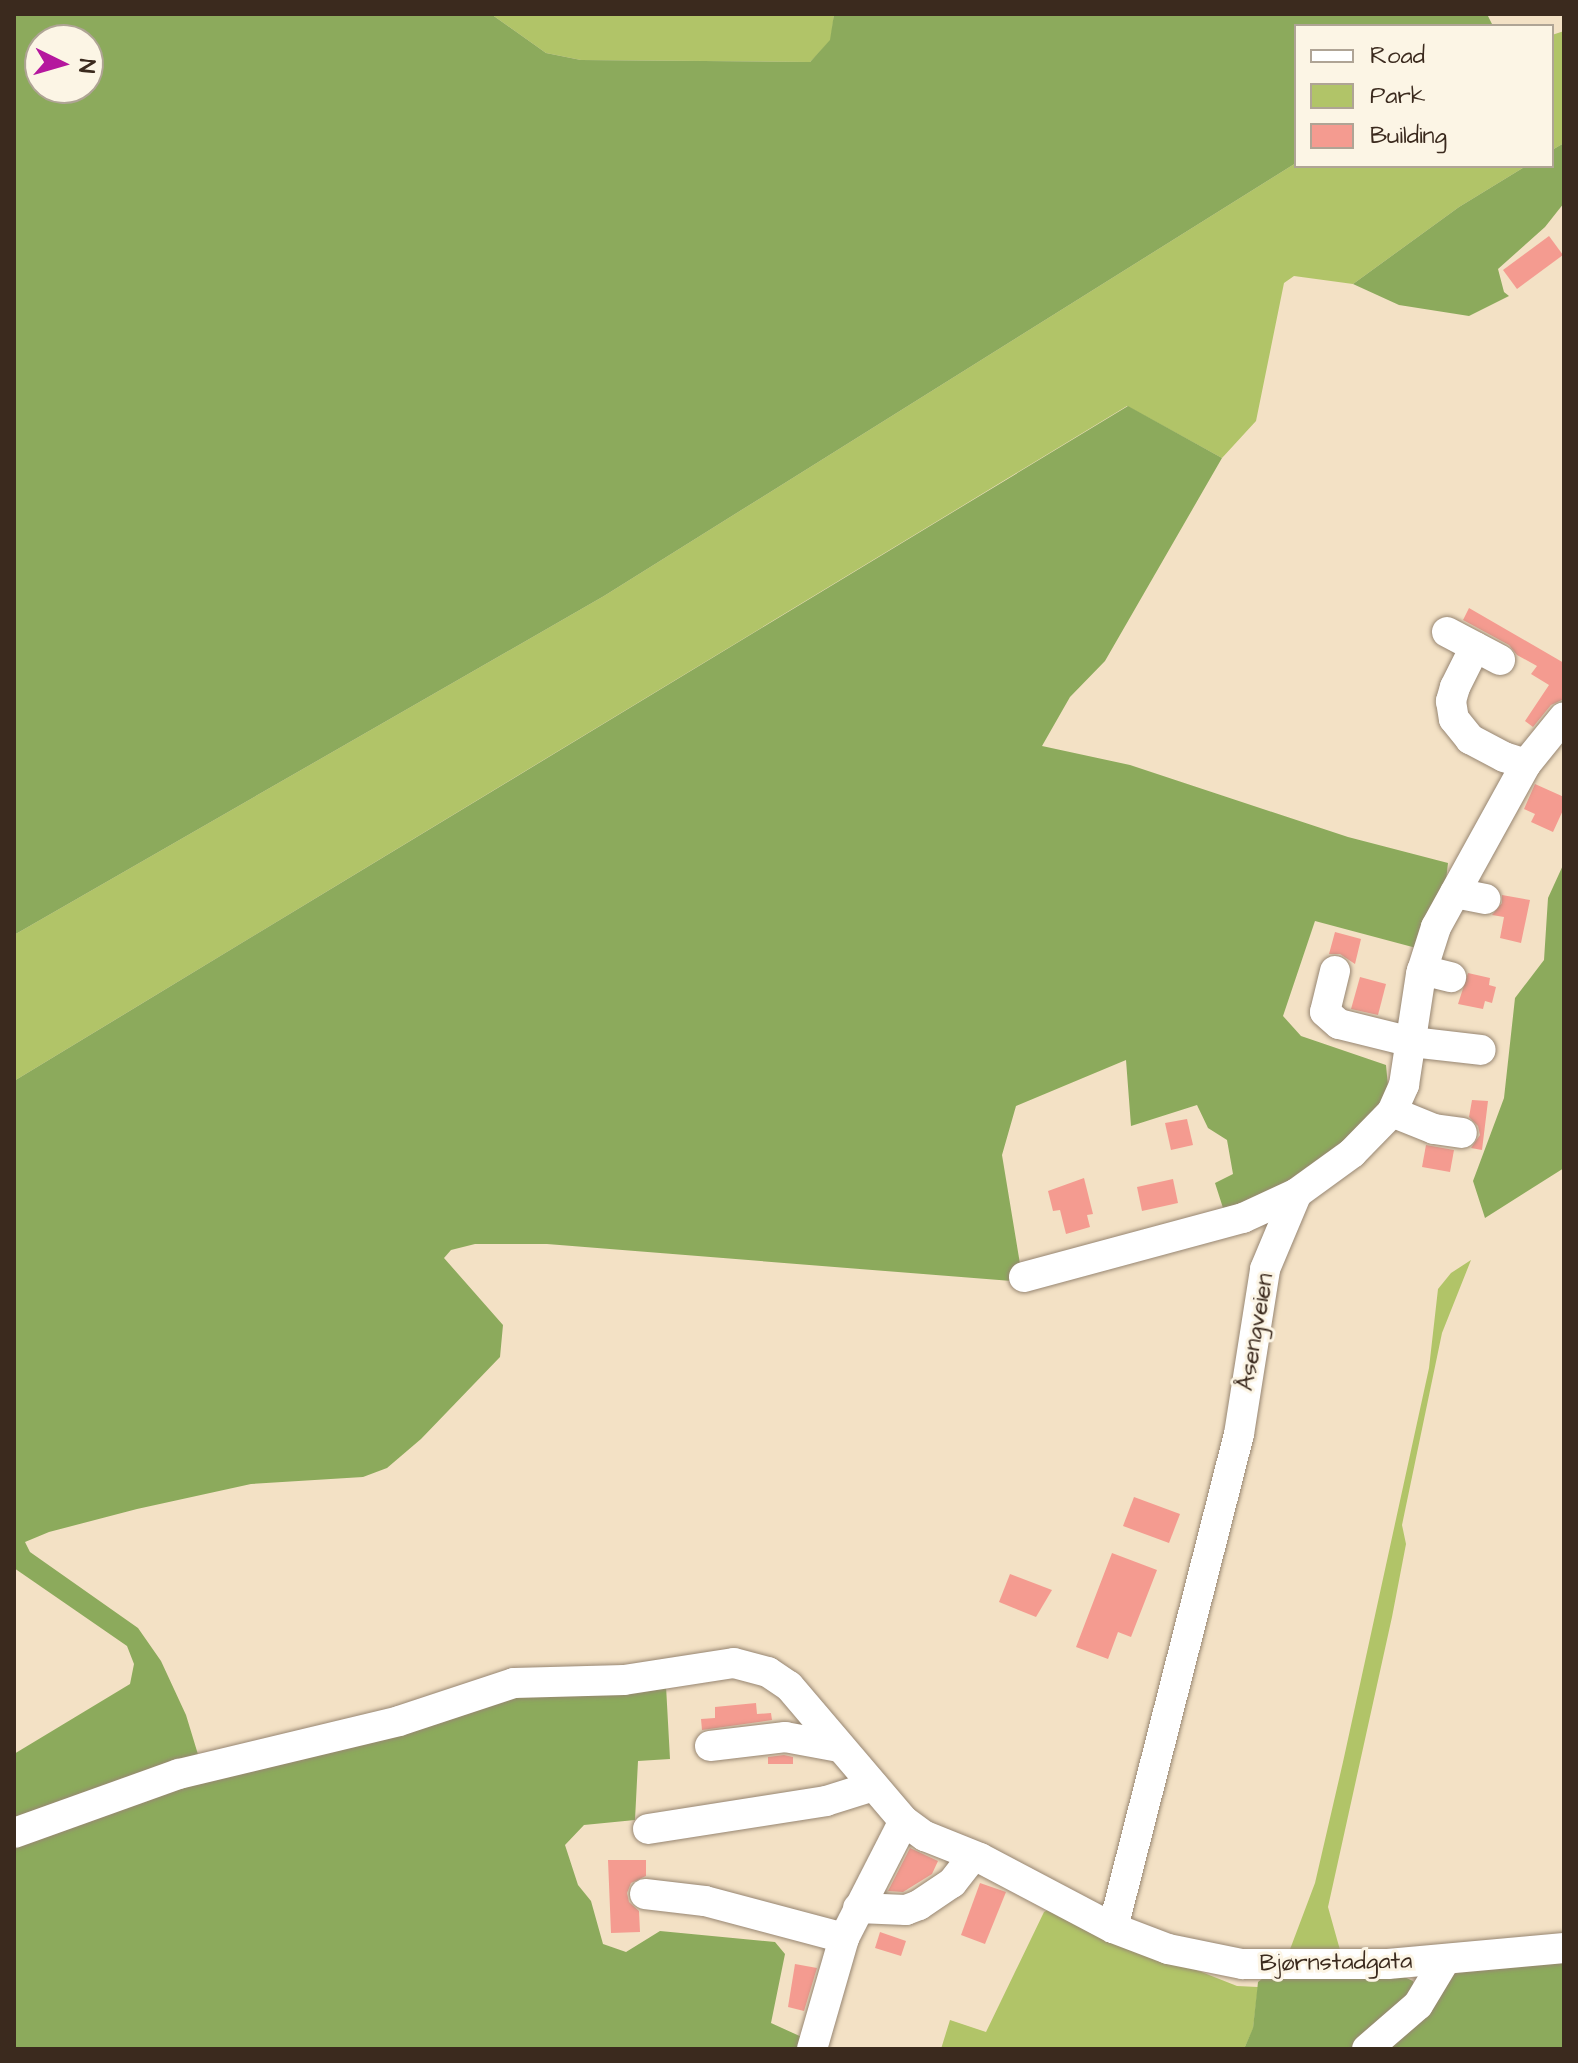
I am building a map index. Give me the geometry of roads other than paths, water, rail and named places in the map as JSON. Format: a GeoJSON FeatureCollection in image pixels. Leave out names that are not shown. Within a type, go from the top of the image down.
{"type":"FeatureCollection","features":[{"type":"Feature","properties":{"kind":"street"},"geometry":{"type":"LineString","coordinates":[[1447,632],[1488,653],[1455,687],[1451,701],[1454,719],[1470,739],[1504,757],[1526,764]]}},
{"type":"Feature","properties":{"kind":"street"},"geometry":{"type":"LineString","coordinates":[[1024,1277],[1243,1218],[1297,1193],[1352,1153],[1392,1112],[1404,1085],[1422,970],[1436,927],[1526,764],[1564,717]]}},
{"type":"Feature","properties":{"kind":"street"},"geometry":{"type":"LineString","coordinates":[[1455,893],[1485,899]]}},
{"type":"Feature","properties":{"kind":"street"},"geometry":{"type":"LineString","coordinates":[[1422,970],[1451,977]]}},
{"type":"Feature","properties":{"kind":"street"},"geometry":{"type":"LineString","coordinates":[[1335,971],[1326,1004],[1328,1016],[1339,1024],[1412,1042],[1481,1050]]}},
{"type":"Feature","properties":{"kind":"street"},"geometry":{"type":"LineString","coordinates":[[1392,1112],[1434,1129],[1462,1133]]}},
{"type":"Feature","properties":{"kind":"street","name":"Åsengveien"},"geometry":{"type":"LineString","coordinates":[[1113,1928],[1239,1434],[1265,1269],[1297,1193]]}},
{"type":"Feature","properties":{"kind":"street","name":"Bjørnstadgata"},"geometry":{"type":"LineString","coordinates":[[14,1833],[179,1774],[356,1733],[527,1681],[624,1680],[713,1664],[751,1665],[789,1686],[904,1821],[925,1836],[973,1856],[1113,1928],[1168,1949],[1224,1963],[1388,1964],[1564,1948]]}},
{"type":"Feature","properties":{"kind":"street"},"geometry":{"type":"LineString","coordinates":[[710,1746],[785,1737],[839,1747]]}},
{"type":"Feature","properties":{"kind":"street"},"geometry":{"type":"LineString","coordinates":[[648,1829],[826,1801],[874,1786]]}},
{"type":"Feature","properties":{"kind":"street"},"geometry":{"type":"LineString","coordinates":[[812,2049],[844,1938],[904,1821]]}},
{"type":"Feature","properties":{"kind":"street"},"geometry":{"type":"LineString","coordinates":[[858,1908],[906,1910],[919,1905],[952,1883],[973,1856]]}},
{"type":"Feature","properties":{"kind":"street"},"geometry":{"type":"LineString","coordinates":[[645,1894],[661,1893],[705,1901],[844,1938]]}},
{"type":"Feature","properties":{"kind":"street"},"geometry":{"type":"LineString","coordinates":[[1367,2049],[1418,2005],[1445,1960]]}}]}
